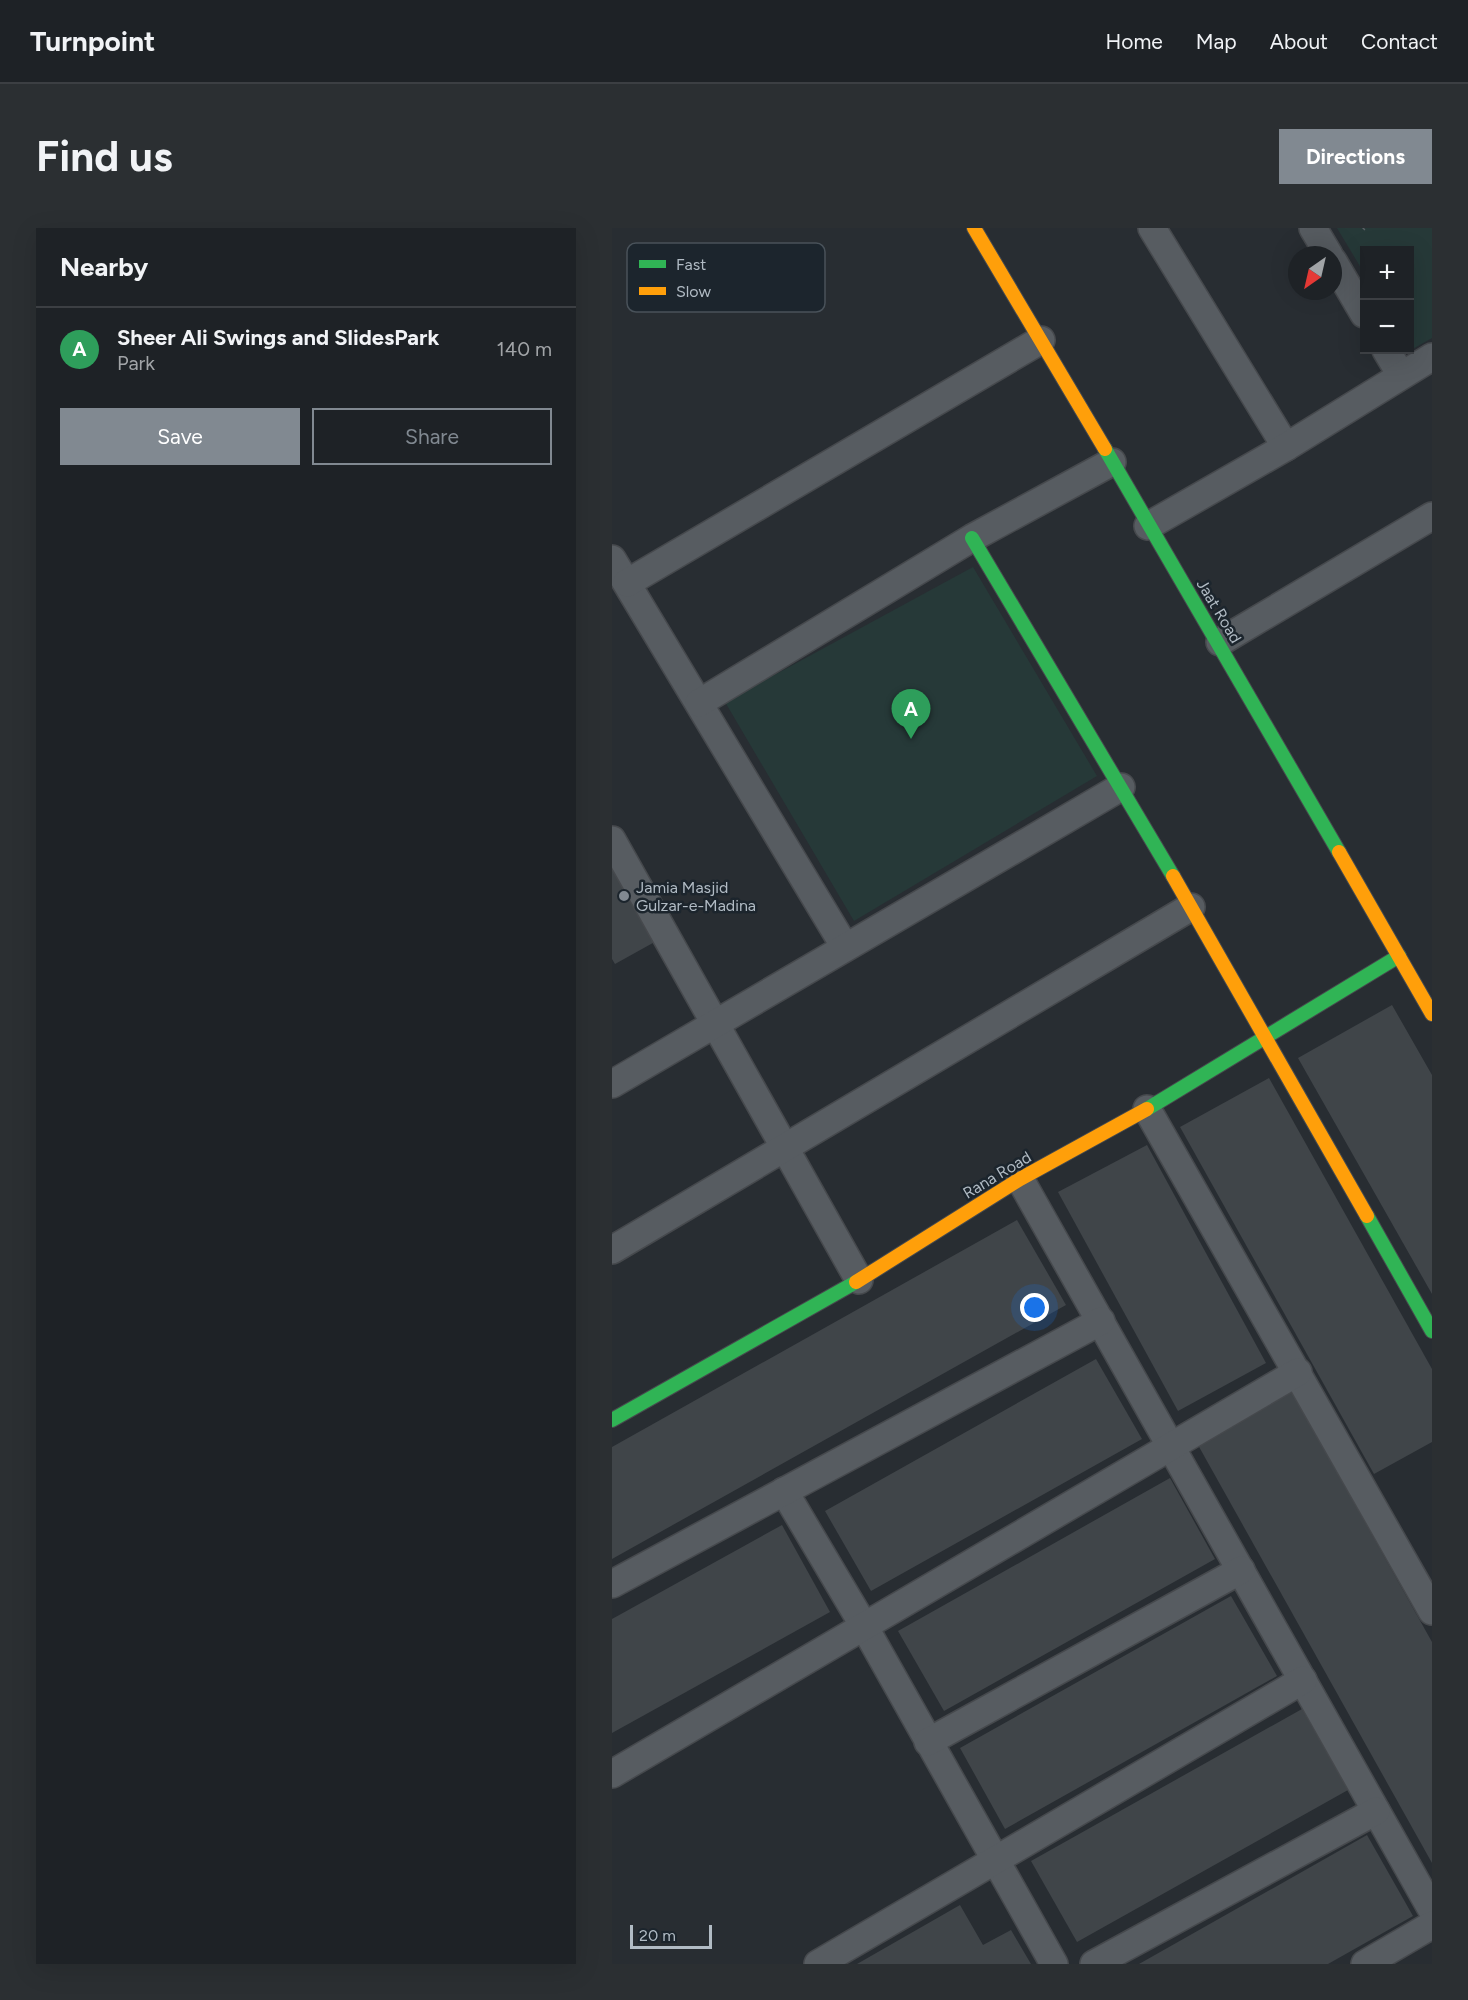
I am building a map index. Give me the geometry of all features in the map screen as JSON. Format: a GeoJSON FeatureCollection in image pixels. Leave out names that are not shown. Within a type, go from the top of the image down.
{"type":"FeatureCollection","features":[{"type":"Feature","properties":{"kind":"street","name":"Jaat Road"},"geometry":{"type":"LineString","coordinates":[[974,228],[1148,526],[1220,642],[1432,1014]]}},
{"type":"Feature","properties":{"kind":"street"},"geometry":{"type":"LineString","coordinates":[[1152,228],[1286,447]]}},
{"type":"Feature","properties":{"kind":"street"},"geometry":{"type":"LineString","coordinates":[[1313,228],[1324,246]]}},
{"type":"Feature","properties":{"kind":"street"},"geometry":{"type":"LineString","coordinates":[[1342,276],[1360,306]]}},
{"type":"Feature","properties":{"kind":"street"},"geometry":{"type":"LineString","coordinates":[[627,584],[1041,340]]}},
{"type":"Feature","properties":{"kind":"street"},"geometry":{"type":"LineString","coordinates":[[1388,354],[1401,375]]}},
{"type":"Feature","properties":{"kind":"street"},"geometry":{"type":"LineString","coordinates":[[1148,526],[1286,447],[1432,357]]}},
{"type":"Feature","properties":{"kind":"street"},"geometry":{"type":"LineString","coordinates":[[699,703],[972,538],[1112,462]]}},
{"type":"Feature","properties":{"kind":"street"},"geometry":{"type":"LineString","coordinates":[[1220,642],[1432,516]]}},
{"type":"Feature","properties":{"kind":"street"},"geometry":{"type":"LineString","coordinates":[[972,538],[1121,786],[1432,1331]]}},
{"type":"Feature","properties":{"kind":"street"},"geometry":{"type":"LineString","coordinates":[[612,559],[845,947]]}},
{"type":"Feature","properties":{"kind":"street"},"geometry":{"type":"LineString","coordinates":[[612,1084],[1121,786]]}},
{"type":"Feature","properties":{"kind":"street"},"geometry":{"type":"LineString","coordinates":[[612,840],[858,1280]]}},
{"type":"Feature","properties":{"kind":"street"},"geometry":{"type":"LineString","coordinates":[[612,1250],[1191,907]]}},
{"type":"Feature","properties":{"kind":"street","name":"Rana Road"},"geometry":{"type":"LineString","coordinates":[[612,1420],[858,1280],[1020,1179],[1147,1109],[1264,1035],[1399,956]]}},
{"type":"Feature","properties":{"kind":"street"},"geometry":{"type":"LineString","coordinates":[[1147,1109],[1432,1611]]}},
{"type":"Feature","properties":{"kind":"street"},"geometry":{"type":"LineString","coordinates":[[1020,1179],[1432,1910]]}},
{"type":"Feature","properties":{"kind":"street"},"geometry":{"type":"LineString","coordinates":[[612,1584],[1101,1321]]}},
{"type":"Feature","properties":{"kind":"street"},"geometry":{"type":"LineString","coordinates":[[612,1774],[1298,1372]]}},
{"type":"Feature","properties":{"kind":"street"},"geometry":{"type":"LineString","coordinates":[[784,1491],[864,1626],[1054,1964]]}},
{"type":"Feature","properties":{"kind":"street"},"geometry":{"type":"LineString","coordinates":[[928,1742],[1241,1570]]}},
{"type":"Feature","properties":{"kind":"street"},"geometry":{"type":"LineString","coordinates":[[818,1964],[1303,1680]]}},
{"type":"Feature","properties":{"kind":"street"},"geometry":{"type":"LineString","coordinates":[[1094,1964],[1376,1811]]}},
{"type":"Feature","properties":{"kind":"street"},"geometry":{"type":"LineString","coordinates":[[1365,1964],[1432,1925]]}},
{"type":"Feature","properties":{"kind":"green space"},"geometry":{"type":"Polygon","coordinates":[[[1337,228],[1432,228],[1432,338],[1414,348],[1414,246],[1360,246],[1360,266],[1337,228]]]}},
{"type":"Feature","properties":{"kind":"green space"},"geometry":{"type":"Polygon","coordinates":[[[973,567],[1097,776],[854,921],[725,702],[973,567]]]}},
{"type":"Feature","properties":{"kind":"building","name":"Jamia Masjid Gulzar-e-Madina"},"geometry":{"type":"Polygon","coordinates":[[[612,853],[660,939],[615,964],[612,959],[612,853]]]}},
{"type":"Feature","properties":{"kind":"building"},"geometry":{"type":"Polygon","coordinates":[[[1392,1005],[1432,1075],[1432,1294],[1298,1058],[1392,1005]]]}},
{"type":"Feature","properties":{"kind":"building"},"geometry":{"type":"Polygon","coordinates":[[[1269,1078],[1432,1369],[1432,1442],[1374,1474],[1180,1127],[1269,1078]]]}},
{"type":"Feature","properties":{"kind":"building"},"geometry":{"type":"Polygon","coordinates":[[[1147,1145],[1266,1363],[1178,1411],[1058,1192],[1147,1145]]]}},
{"type":"Feature","properties":{"kind":"building"},"geometry":{"type":"Polygon","coordinates":[[[1017,1220],[1066,1305],[612,1559],[612,1447],[1017,1220]]]}},
{"type":"Feature","properties":{"kind":"building"},"geometry":{"type":"Polygon","coordinates":[[[1096,1359],[1142,1439],[871,1591],[825,1511],[1096,1359]]]}},
{"type":"Feature","properties":{"kind":"building"},"geometry":{"type":"Polygon","coordinates":[[[1292,1392],[1432,1642],[1432,1863],[1198,1445],[1292,1392]]]}},
{"type":"Feature","properties":{"kind":"building"},"geometry":{"type":"Polygon","coordinates":[[[1170,1478],[1215,1559],[944,1711],[898,1631],[1170,1478]]]}},
{"type":"Feature","properties":{"kind":"building"},"geometry":{"type":"Polygon","coordinates":[[[782,1525],[830,1612],[612,1733],[612,1619],[782,1525]]]}},
{"type":"Feature","properties":{"kind":"building"},"geometry":{"type":"Polygon","coordinates":[[[1231,1596],[1277,1676],[1005,1829],[960,1748],[1231,1596]]]}},
{"type":"Feature","properties":{"kind":"building"},"geometry":{"type":"Polygon","coordinates":[[[1302,1709],[1348,1790],[1077,1942],[1031,1861],[1302,1709]]]}},
{"type":"Feature","properties":{"kind":"building"},"geometry":{"type":"Polygon","coordinates":[[[1367,1835],[1413,1916],[1328,1964],[1139,1964],[1367,1835]]]}},
{"type":"Feature","properties":{"kind":"building"},"geometry":{"type":"Polygon","coordinates":[[[960,1905],[983,1945],[1011,1930],[1031,1964],[857,1964],[960,1905]]]}},
{"type":"Feature","properties":{"kind":"traffic: fast"},"geometry":{"type":"LineString","coordinates":[[1105,449],[1339,852]]}},
{"type":"Feature","properties":{"kind":"traffic: fast"},"geometry":{"type":"LineString","coordinates":[[972,538],[1173,876]]}},
{"type":"Feature","properties":{"kind":"traffic: fast"},"geometry":{"type":"LineString","coordinates":[[1147,1109],[1399,956]]}},
{"type":"Feature","properties":{"kind":"traffic: fast"},"geometry":{"type":"LineString","coordinates":[[1367,1216],[1432,1331]]}},
{"type":"Feature","properties":{"kind":"traffic: fast"},"geometry":{"type":"LineString","coordinates":[[612,1420],[856,1282]]}},
{"type":"Feature","properties":{"kind":"traffic: slow"},"geometry":{"type":"LineString","coordinates":[[974,228],[1105,449]]}},
{"type":"Feature","properties":{"kind":"traffic: slow"},"geometry":{"type":"LineString","coordinates":[[1339,852],[1432,1014]]}},
{"type":"Feature","properties":{"kind":"traffic: slow"},"geometry":{"type":"LineString","coordinates":[[1173,876],[1367,1216]]}},
{"type":"Feature","properties":{"kind":"traffic: slow"},"geometry":{"type":"LineString","coordinates":[[856,1282],[1020,1179],[1147,1109]]}},
{"type":"Feature","properties":{"kind":"place","name":"Sheer Ali Swings and SlidesPark"},"geometry":{"type":"Point","coordinates":[911,739]}},
{"type":"Feature","properties":{"kind":"place","name":"Jamia Masjid Gulzar-e-Madina"},"geometry":{"type":"Point","coordinates":[624,896]}}]}
